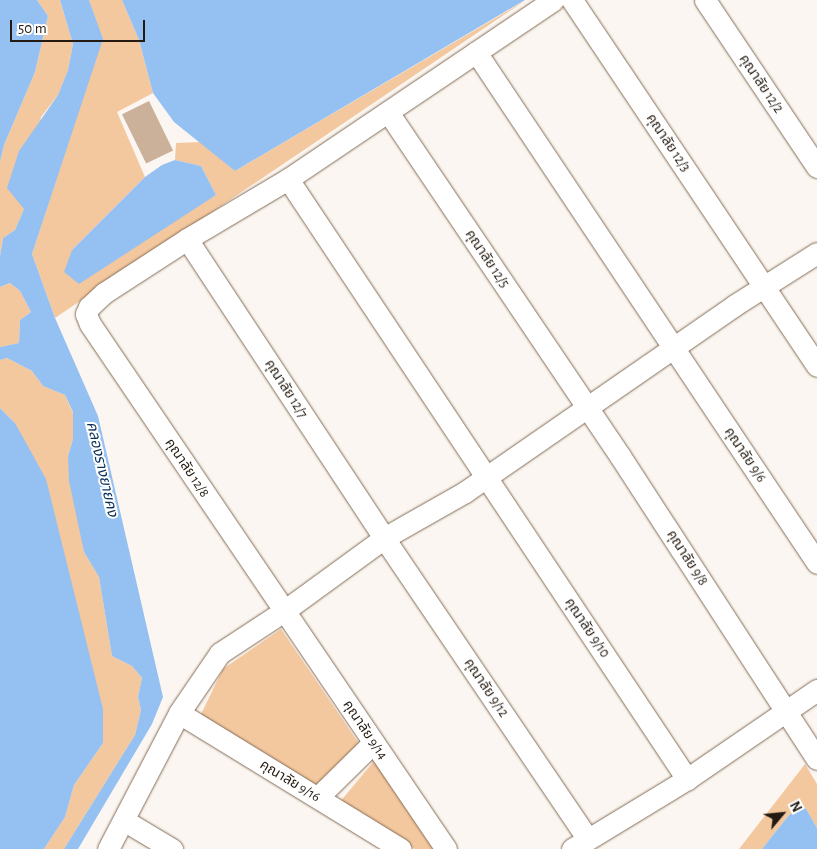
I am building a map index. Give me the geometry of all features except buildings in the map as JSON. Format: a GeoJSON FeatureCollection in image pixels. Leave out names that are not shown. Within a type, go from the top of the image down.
{"type":"FeatureCollection","features":[{"type":"Feature","properties":{"kind":"street"},"geometry":{"type":"LineString","coordinates":[[188,239],[288,179],[553,0]]}},
{"type":"Feature","properties":{"kind":"street","name":"คุณาลัย 12/3"},"geometry":{"type":"LineString","coordinates":[[572,0],[817,366]]}},
{"type":"Feature","properties":{"kind":"street","name":"คุณาลัย 12/2"},"geometry":{"type":"LineString","coordinates":[[706,0],[817,167]]}},
{"type":"Feature","properties":{"kind":"street","name":"คุณาลัย 9/6"},"geometry":{"type":"LineString","coordinates":[[476,52],[817,563]]}},
{"type":"Feature","properties":{"kind":"street","name":"คุณาลัย 12/5"},"geometry":{"type":"LineString","coordinates":[[388,112],[587,407]]}},
{"type":"Feature","properties":{"kind":"street","name":"คุณาลัย 9/10"},"geometry":{"type":"LineString","coordinates":[[288,179],[687,779]]}},
{"type":"Feature","properties":{"kind":"street","name":"คุณาลัย 12/8"},"geometry":{"type":"LineString","coordinates":[[188,239],[95,301],[86,314],[90,324],[284,611]]}},
{"type":"Feature","properties":{"kind":"street","name":"คุณาลัย 12/7"},"geometry":{"type":"LineString","coordinates":[[188,239],[384,538]]}},
{"type":"Feature","properties":{"kind":"street"},"geometry":{"type":"LineString","coordinates":[[108,849],[125,821],[179,713],[220,652],[284,611],[384,538],[486,477],[673,348],[817,253]]}},
{"type":"Feature","properties":{"kind":"street","name":"คุณาลัย 9/8"},"geometry":{"type":"LineString","coordinates":[[587,407],[787,710],[817,759]]}},
{"type":"Feature","properties":{"kind":"street","name":"คุณาลัย 9/12"},"geometry":{"type":"LineString","coordinates":[[384,538],[579,844]]}},
{"type":"Feature","properties":{"kind":"street","name":"คุณาลัย 9/14"},"geometry":{"type":"LineString","coordinates":[[284,611],[446,849]]}},
{"type":"Feature","properties":{"kind":"street"},"geometry":{"type":"LineString","coordinates":[[579,844],[687,779],[817,690]]}},
{"type":"Feature","properties":{"kind":"street","name":"คุณาลัย 9/16"},"geometry":{"type":"LineString","coordinates":[[179,713],[401,849]]}},
{"type":"Feature","properties":{"kind":"street"},"geometry":{"type":"LineString","coordinates":[[318,797],[374,743]]}},
{"type":"Feature","properties":{"kind":"street"},"geometry":{"type":"LineString","coordinates":[[125,821],[172,849]]}},
{"type":"Feature","properties":{"kind":"shaded area"},"geometry":{"type":"Polygon","coordinates":[[[37,0],[60,0],[73,44],[68,70],[58,95],[41,117],[24,209],[15,230],[3,238],[0,256],[0,162],[4,145],[35,72],[48,16],[37,0]]]}},
{"type":"Feature","properties":{"kind":"shaded area"},"geometry":{"type":"Polygon","coordinates":[[[89,0],[122,0],[139,40],[153,93],[117,112],[145,177],[72,250],[190,210],[216,195],[201,166],[175,160],[176,143],[201,142],[235,171],[526,0],[55,318],[32,254],[102,39],[89,0]]]}},
{"type":"Feature","properties":{"kind":"shaded area"},"geometry":{"type":"Polygon","coordinates":[[[10,283],[20,291],[31,312],[20,320],[19,343],[0,347],[0,287],[10,283]]]}},
{"type":"Feature","properties":{"kind":"shaded area"},"geometry":{"type":"Polygon","coordinates":[[[7,358],[32,371],[43,386],[65,395],[73,413],[73,439],[68,456],[84,552],[99,577],[112,656],[132,666],[142,678],[138,697],[141,710],[135,735],[64,849],[44,849],[65,817],[74,785],[103,743],[15,423],[0,408],[0,360],[7,358]]]}},
{"type":"Feature","properties":{"kind":"shaded area"},"geometry":{"type":"Polygon","coordinates":[[[281,629],[360,745],[318,788],[199,718],[223,669],[281,629]]]}},
{"type":"Feature","properties":{"kind":"shaded area"},"geometry":{"type":"Polygon","coordinates":[[[374,761],[436,849],[415,849],[339,803],[374,761]]]}},
{"type":"Feature","properties":{"kind":"shaded area"},"geometry":{"type":"Polygon","coordinates":[[[805,764],[817,784],[817,828],[805,807],[789,815],[762,849],[739,849],[805,764]]]}},
{"type":"Feature","properties":{"kind":"water"},"geometry":{"type":"Polygon","coordinates":[[[0,0],[37,0],[48,16],[35,72],[4,145],[0,162],[0,0]]]}},
{"type":"Feature","properties":{"kind":"water","name":"คลองรางยายคง"},"geometry":{"type":"Polygon","coordinates":[[[60,0],[89,0],[103,39],[32,254],[55,318],[98,416],[163,697],[152,724],[78,849],[64,849],[135,735],[141,710],[138,697],[142,678],[132,666],[112,656],[99,577],[84,552],[69,481],[68,456],[73,439],[73,412],[65,395],[43,386],[32,371],[7,358],[0,360],[0,347],[19,343],[20,320],[31,312],[20,291],[10,283],[0,287],[0,256],[3,238],[15,230],[24,209],[7,188],[19,151],[58,95],[68,70],[73,44],[60,0]]]}},
{"type":"Feature","properties":{"kind":"water"},"geometry":{"type":"Polygon","coordinates":[[[122,0],[525,0],[235,171],[174,122],[153,93],[139,40],[122,0]]]}},
{"type":"Feature","properties":{"kind":"water"},"geometry":{"type":"Polygon","coordinates":[[[175,160],[201,166],[216,195],[79,284],[64,272],[72,250],[145,177],[162,165],[175,160]]]}},
{"type":"Feature","properties":{"kind":"water"},"geometry":{"type":"Polygon","coordinates":[[[0,408],[15,423],[46,479],[103,709],[103,743],[74,785],[65,817],[44,849],[0,849],[0,408]]]}},
{"type":"Feature","properties":{"kind":"water"},"geometry":{"type":"Polygon","coordinates":[[[805,807],[817,828],[817,849],[762,849],[789,815],[805,807]]]}}]}
